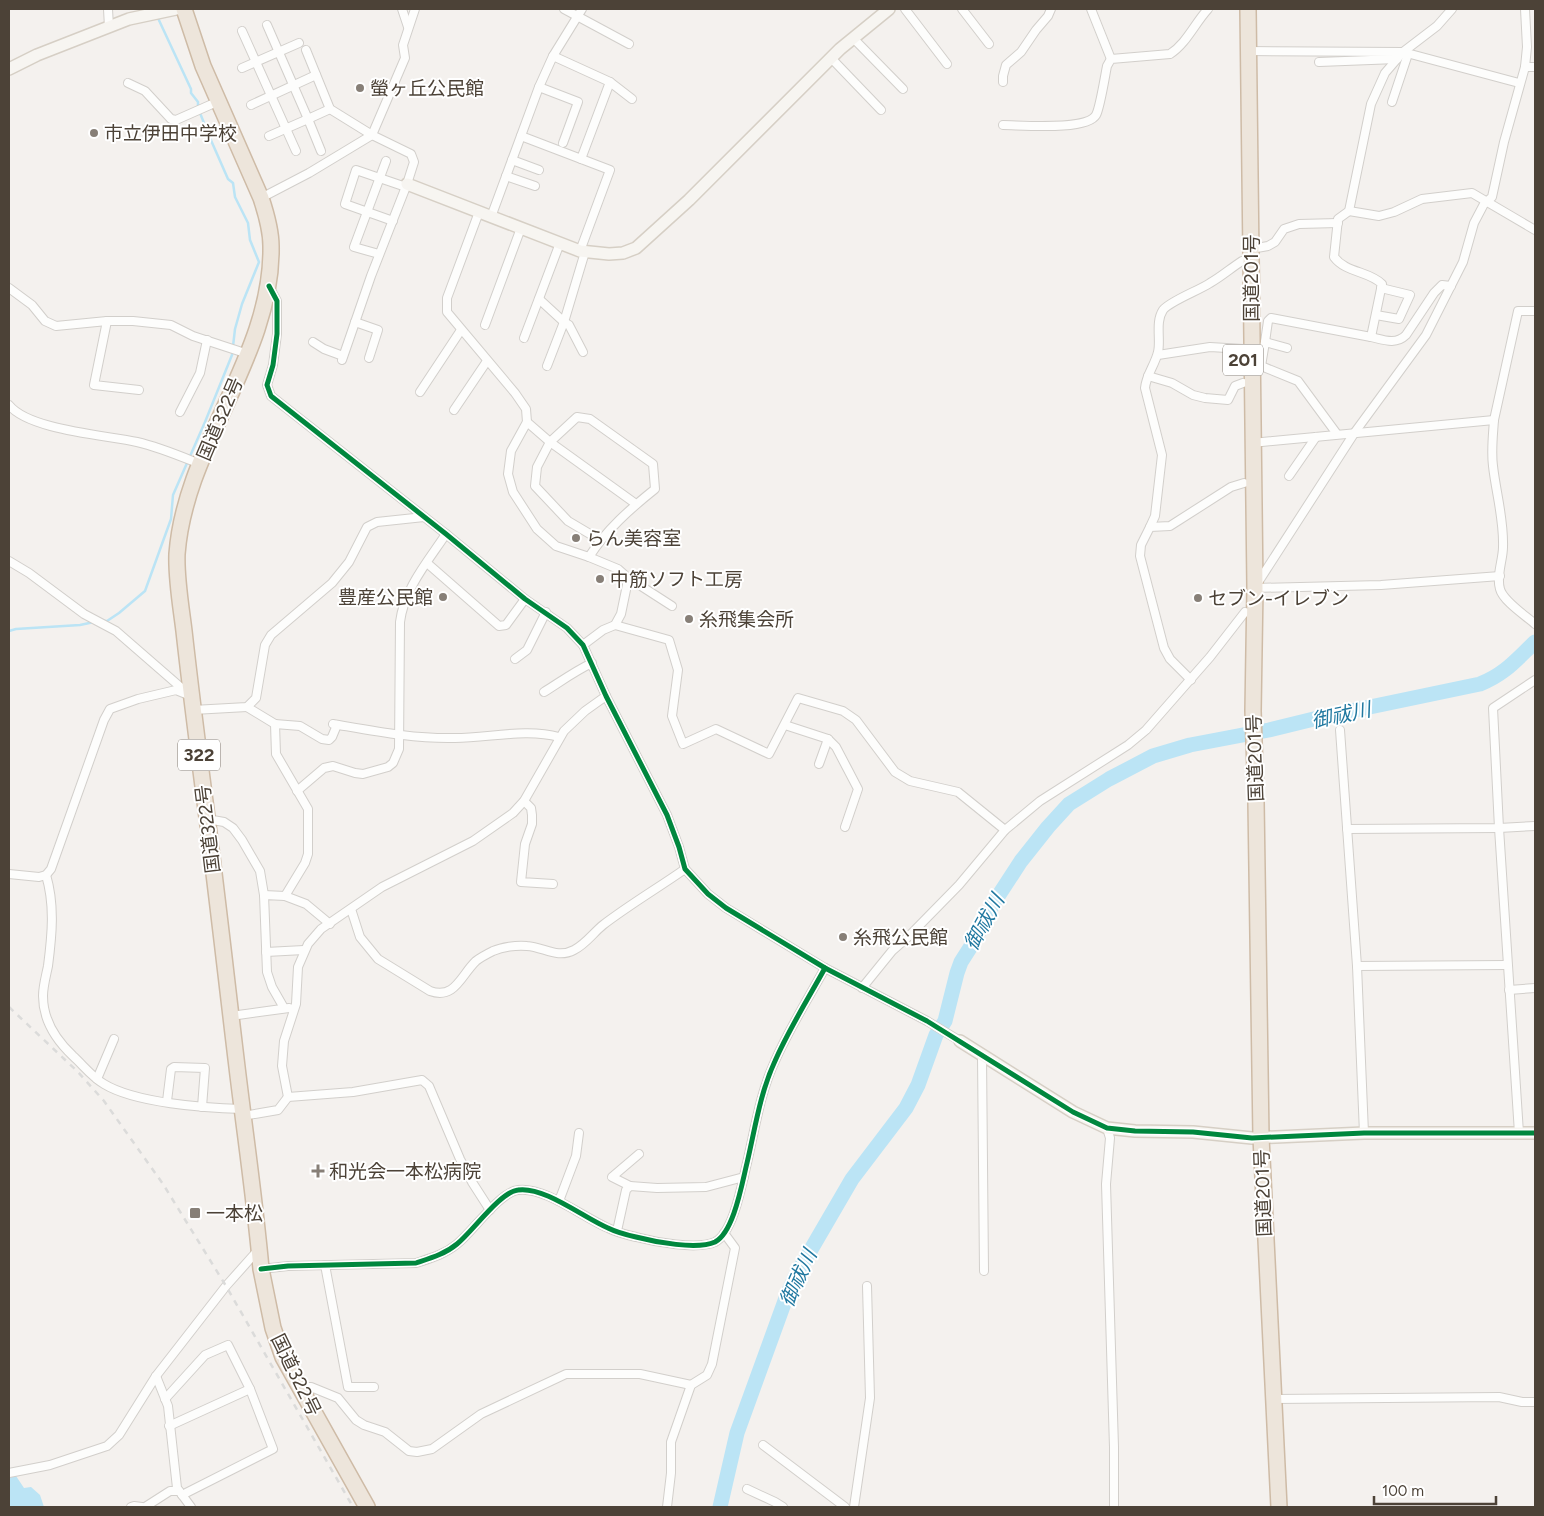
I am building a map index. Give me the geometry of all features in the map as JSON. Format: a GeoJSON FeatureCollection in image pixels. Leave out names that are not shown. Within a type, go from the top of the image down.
{"type":"FeatureCollection","features":[{"type":"Feature","properties":{"kind":"highway","name":"国道322号"},"geometry":{"type":"LineString","coordinates":[[184,9],[203,66],[261,198],[267,216],[272,244],[269,286],[243,353],[195,462],[177,554],[192,703],[208,819],[261,1269],[273,1328],[283,1356],[367,1507]]}},
{"type":"Feature","properties":{"kind":"highway","name":"国道201号"},"geometry":{"type":"LineString","coordinates":[[1238,9],[1245,612],[1250,749],[1256,1137],[1269,1507]]}},
{"type":"Feature","properties":{"kind":"highway","name":"国道201号"},"geometry":{"type":"LineString","coordinates":[[1248,9],[1251,248],[1256,366],[1252,444],[1255,588],[1249,712]]}},
{"type":"Feature","properties":{"kind":"highway","name":"国道201号"},"geometry":{"type":"LineString","coordinates":[[1256,1137],[1274,1399],[1279,1507]]}},
{"type":"Feature","properties":{"kind":"street"},"geometry":{"type":"LineString","coordinates":[[108,9],[109,27]]}},
{"type":"Feature","properties":{"kind":"street"},"geometry":{"type":"LineString","coordinates":[[9,69],[37,55],[129,19],[176,9]]}},
{"type":"Feature","properties":{"kind":"street"},"geometry":{"type":"LineString","coordinates":[[402,9],[408,27]]}},
{"type":"Feature","properties":{"kind":"street"},"geometry":{"type":"LineString","coordinates":[[261,198],[309,173],[372,135],[405,58],[403,44],[415,9]]}},
{"type":"Feature","properties":{"kind":"street"},"geometry":{"type":"LineString","coordinates":[[564,9],[629,44]]}},
{"type":"Feature","properties":{"kind":"street"},"geometry":{"type":"LineString","coordinates":[[491,217],[553,56],[582,9]]}},
{"type":"Feature","properties":{"kind":"street"},"geometry":{"type":"LineString","coordinates":[[393,221],[345,204],[356,170],[479,212],[582,252],[610,254],[623,253],[636,248],[689,200],[852,38],[889,9]]}},
{"type":"Feature","properties":{"kind":"street"},"geometry":{"type":"LineString","coordinates":[[905,9],[947,64]]}},
{"type":"Feature","properties":{"kind":"street"},"geometry":{"type":"LineString","coordinates":[[962,9],[989,44]]}},
{"type":"Feature","properties":{"kind":"street"},"geometry":{"type":"LineString","coordinates":[[1003,82],[1006,65],[1021,52],[1048,16],[1051,9]]}},
{"type":"Feature","properties":{"kind":"street"},"geometry":{"type":"LineString","coordinates":[[1091,9],[1111,59]]}},
{"type":"Feature","properties":{"kind":"street"},"geometry":{"type":"LineString","coordinates":[[1111,59],[1170,54],[1177,50],[1200,17],[1208,9]]}},
{"type":"Feature","properties":{"kind":"street"},"geometry":{"type":"LineString","coordinates":[[1371,338],[1382,284],[1377,279],[1339,264],[1334,257],[1338,219],[1349,211],[1371,104],[1385,73],[1397,59],[1437,26],[1452,9]]}},
{"type":"Feature","properties":{"kind":"street"},"geometry":{"type":"LineString","coordinates":[[1255,588],[1355,432],[1426,335],[1463,262],[1474,223],[1492,197],[1524,67],[1527,46],[1526,9]]}},
{"type":"Feature","properties":{"kind":"street"},"geometry":{"type":"LineString","coordinates":[[267,25],[321,151]]}},
{"type":"Feature","properties":{"kind":"street"},"geometry":{"type":"LineString","coordinates":[[242,31],[296,150]]}},
{"type":"Feature","properties":{"kind":"street"},"geometry":{"type":"LineString","coordinates":[[852,38],[903,89]]}},
{"type":"Feature","properties":{"kind":"street"},"geometry":{"type":"LineString","coordinates":[[242,68],[299,43]]}},
{"type":"Feature","properties":{"kind":"street"},"geometry":{"type":"LineString","coordinates":[[306,50],[330,109],[372,135],[411,154],[414,162],[407,186],[379,254],[343,358],[313,342]]}},
{"type":"Feature","properties":{"kind":"street"},"geometry":{"type":"LineString","coordinates":[[1248,51],[1406,53],[1519,83]]}},
{"type":"Feature","properties":{"kind":"street"},"geometry":{"type":"LineString","coordinates":[[1392,102],[1406,53]]}},
{"type":"Feature","properties":{"kind":"street"},"geometry":{"type":"LineString","coordinates":[[553,56],[610,82],[632,99]]}},
{"type":"Feature","properties":{"kind":"street"},"geometry":{"type":"LineString","coordinates":[[831,58],[881,110]]}},
{"type":"Feature","properties":{"kind":"street"},"geometry":{"type":"LineString","coordinates":[[1003,125],[1067,126],[1090,121],[1096,115],[1107,66],[1111,59]]}},
{"type":"Feature","properties":{"kind":"street"},"geometry":{"type":"LineString","coordinates":[[1319,62],[1397,59]]}},
{"type":"Feature","properties":{"kind":"street"},"geometry":{"type":"LineString","coordinates":[[1524,67],[1535,67]]}},
{"type":"Feature","properties":{"kind":"street"},"geometry":{"type":"LineString","coordinates":[[250,105],[316,75]]}},
{"type":"Feature","properties":{"kind":"street"},"geometry":{"type":"LineString","coordinates":[[581,159],[610,82]]}},
{"type":"Feature","properties":{"kind":"street"},"geometry":{"type":"LineString","coordinates":[[128,83],[145,91],[171,119],[176,120],[219,101]]}},
{"type":"Feature","properties":{"kind":"street"},"geometry":{"type":"LineString","coordinates":[[540,87],[578,102],[563,143]]}},
{"type":"Feature","properties":{"kind":"street"},"geometry":{"type":"LineString","coordinates":[[269,136],[330,109]]}},
{"type":"Feature","properties":{"kind":"street"},"geometry":{"type":"LineString","coordinates":[[521,136],[610,170],[582,252],[564,322],[547,366]]}},
{"type":"Feature","properties":{"kind":"street"},"geometry":{"type":"LineString","coordinates":[[512,160],[539,170]]}},
{"type":"Feature","properties":{"kind":"street"},"geometry":{"type":"LineString","coordinates":[[379,254],[354,247],[386,161]]}},
{"type":"Feature","properties":{"kind":"street"},"geometry":{"type":"LineString","coordinates":[[506,176],[534,186]]}},
{"type":"Feature","properties":{"kind":"street"},"geometry":{"type":"LineString","coordinates":[[1349,211],[1379,216],[1394,212],[1422,199],[1472,193],[1535,230]]}},
{"type":"Feature","properties":{"kind":"street"},"geometry":{"type":"LineString","coordinates":[[479,212],[447,298],[446,312],[526,409],[527,422],[511,451],[508,463],[508,474],[513,492],[536,529],[556,546],[618,569],[626,577],[672,606]]}},
{"type":"Feature","properties":{"kind":"street"},"geometry":{"type":"LineString","coordinates":[[1251,248],[1268,246],[1276,242],[1284,229],[1300,224],[1338,223]]}},
{"type":"Feature","properties":{"kind":"street"},"geometry":{"type":"LineString","coordinates":[[485,325],[521,228]]}},
{"type":"Feature","properties":{"kind":"street"},"geometry":{"type":"LineString","coordinates":[[524,338],[560,243]]}},
{"type":"Feature","properties":{"kind":"street"},"geometry":{"type":"LineString","coordinates":[[1190,680],[1170,659],[1164,648],[1140,556],[1141,545],[1155,516],[1162,454],[1145,388],[1148,376],[1158,355],[1160,344],[1159,323],[1163,310],[1211,283],[1242,261]]}},
{"type":"Feature","properties":{"kind":"street"},"geometry":{"type":"LineString","coordinates":[[1337,434],[1298,381],[1256,366],[1265,342],[1268,321],[1271,318],[1394,342],[1401,340],[1406,335],[1434,293],[1442,285],[1451,286]]}},
{"type":"Feature","properties":{"kind":"street"},"geometry":{"type":"LineString","coordinates":[[269,286],[277,301],[277,334],[267,385],[271,396],[526,599],[567,628],[583,645],[606,696],[667,815],[679,846],[685,869],[708,894],[726,908],[825,968],[927,1021],[1073,1112],[1107,1128],[1256,1137],[1364,1133],[1535,1132]]}},
{"type":"Feature","properties":{"kind":"street"},"geometry":{"type":"LineString","coordinates":[[9,288],[32,305],[45,321],[56,326],[107,320],[171,325],[243,353]]}},
{"type":"Feature","properties":{"kind":"street"},"geometry":{"type":"LineString","coordinates":[[1376,315],[1399,319],[1410,295],[1381,288]]}},
{"type":"Feature","properties":{"kind":"street"},"geometry":{"type":"LineString","coordinates":[[539,299],[569,325],[583,352]]}},
{"type":"Feature","properties":{"kind":"street"},"geometry":{"type":"LineString","coordinates":[[1535,311],[1518,311],[1494,420],[1493,464],[1501,509],[1503,547],[1500,590],[1508,601],[1535,624]]}},
{"type":"Feature","properties":{"kind":"street"},"geometry":{"type":"LineString","coordinates":[[107,320],[94,384],[139,390]]}},
{"type":"Feature","properties":{"kind":"street"},"geometry":{"type":"LineString","coordinates":[[355,322],[378,330],[369,358]]}},
{"type":"Feature","properties":{"kind":"street"},"geometry":{"type":"LineString","coordinates":[[420,392],[460,330]]}},
{"type":"Feature","properties":{"kind":"street"},"geometry":{"type":"LineString","coordinates":[[180,412],[200,373],[207,340]]}},
{"type":"Feature","properties":{"kind":"street"},"geometry":{"type":"LineString","coordinates":[[1265,342],[1287,348]]}},
{"type":"Feature","properties":{"kind":"street"},"geometry":{"type":"LineString","coordinates":[[1158,355],[1210,346],[1242,349]]}},
{"type":"Feature","properties":{"kind":"street"},"geometry":{"type":"LineString","coordinates":[[454,410],[487,361]]}},
{"type":"Feature","properties":{"kind":"street"},"geometry":{"type":"LineString","coordinates":[[1148,376],[1172,383],[1193,395],[1228,400],[1235,386],[1243,383]]}},
{"type":"Feature","properties":{"kind":"street"},"geometry":{"type":"LineString","coordinates":[[9,405],[14,412],[29,419],[53,426],[140,443],[195,462]]}},
{"type":"Feature","properties":{"kind":"street"},"geometry":{"type":"LineString","coordinates":[[589,557],[600,540],[636,504],[655,489],[653,464],[590,419],[577,417],[550,442],[537,467],[535,486],[568,521],[600,540]]}},
{"type":"Feature","properties":{"kind":"street"},"geometry":{"type":"LineString","coordinates":[[1252,444],[1355,432],[1494,420]]}},
{"type":"Feature","properties":{"kind":"street"},"geometry":{"type":"LineString","coordinates":[[527,422],[550,442],[636,504]]}},
{"type":"Feature","properties":{"kind":"street"},"geometry":{"type":"LineString","coordinates":[[1289,476],[1316,436]]}},
{"type":"Feature","properties":{"kind":"street"},"geometry":{"type":"LineString","coordinates":[[1150,528],[1170,526],[1231,487],[1244,484]]}},
{"type":"Feature","properties":{"kind":"street"},"geometry":{"type":"LineString","coordinates":[[247,707],[256,698],[265,645],[271,635],[332,583],[350,562],[367,527],[377,522],[424,517]]}},
{"type":"Feature","properties":{"kind":"street"},"geometry":{"type":"LineString","coordinates":[[297,791],[324,768],[333,766],[355,774],[363,774],[388,767],[393,763],[399,748],[400,736],[400,622],[402,608],[408,594],[446,534]]}},
{"type":"Feature","properties":{"kind":"street"},"geometry":{"type":"LineString","coordinates":[[9,560],[84,614],[116,631],[192,703]]}},
{"type":"Feature","properties":{"kind":"street"},"geometry":{"type":"LineString","coordinates":[[427,563],[499,626],[506,625],[526,599]]}},
{"type":"Feature","properties":{"kind":"street"},"geometry":{"type":"LineString","coordinates":[[1255,588],[1381,585],[1500,576]]}},
{"type":"Feature","properties":{"kind":"street"},"geometry":{"type":"LineString","coordinates":[[615,625],[621,614],[627,584],[626,577]]}},
{"type":"Feature","properties":{"kind":"street"},"geometry":{"type":"LineString","coordinates":[[515,659],[526,650],[546,612]]}},
{"type":"Feature","properties":{"kind":"street"},"geometry":{"type":"LineString","coordinates":[[862,988],[892,951],[909,936],[958,884],[1005,830],[1040,801],[1128,745],[1146,730],[1210,657],[1245,612]]}},
{"type":"Feature","properties":{"kind":"street"},"geometry":{"type":"LineString","coordinates":[[583,645],[603,630],[615,625],[669,640],[678,670],[672,716],[683,744],[716,729],[769,754],[798,698],[843,711],[856,720],[895,772],[910,781],[958,792],[1005,830]]}},
{"type":"Feature","properties":{"kind":"street"},"geometry":{"type":"LineString","coordinates":[[544,692],[566,679],[572,673],[592,663]]}},
{"type":"Feature","properties":{"kind":"street"},"geometry":{"type":"LineString","coordinates":[[1519,1133],[1507,965],[1493,708],[1535,680]]}},
{"type":"Feature","properties":{"kind":"street"},"geometry":{"type":"LineString","coordinates":[[9,874],[39,877],[46,875],[51,869],[104,720],[110,710],[138,699],[176,690],[192,703],[247,707],[275,724],[300,726],[322,739],[329,740],[332,737],[335,725],[400,736],[455,738],[543,733],[559,737]]}},
{"type":"Feature","properties":{"kind":"street"},"geometry":{"type":"LineString","coordinates":[[288,1098],[283,1075],[284,1041],[298,992],[298,967],[304,950],[314,936],[382,888],[473,841],[513,813],[524,800],[559,737],[571,723],[606,696]]}},
{"type":"Feature","properties":{"kind":"street"},"geometry":{"type":"LineString","coordinates":[[275,724],[276,754],[308,809],[308,854],[305,863],[285,896]]}},
{"type":"Feature","properties":{"kind":"street"},"geometry":{"type":"LineString","coordinates":[[785,725],[828,739],[836,748],[858,789],[845,827]]}},
{"type":"Feature","properties":{"kind":"street"},"geometry":{"type":"LineString","coordinates":[[1340,730],[1357,966],[1364,1133]]}},
{"type":"Feature","properties":{"kind":"street"},"geometry":{"type":"LineString","coordinates":[[819,764],[828,739]]}},
{"type":"Feature","properties":{"kind":"street"},"geometry":{"type":"LineString","coordinates":[[524,800],[531,808],[532,824],[525,844],[521,882],[553,884]]}},
{"type":"Feature","properties":{"kind":"street"},"geometry":{"type":"LineString","coordinates":[[208,819],[224,822],[233,828],[260,871],[264,895],[268,972],[272,987],[284,1008]]}},
{"type":"Feature","properties":{"kind":"street"},"geometry":{"type":"LineString","coordinates":[[1347,830],[1535,826]]}},
{"type":"Feature","properties":{"kind":"street"},"geometry":{"type":"LineString","coordinates":[[351,909],[360,937],[378,959],[423,987],[438,994],[449,992],[476,961],[486,954],[497,950],[526,946],[553,954],[564,954],[573,951],[606,922],[685,869]]}},
{"type":"Feature","properties":{"kind":"street"},"geometry":{"type":"LineString","coordinates":[[46,875],[50,886],[52,914],[52,932],[43,996],[46,1012],[54,1037],[60,1045],[97,1079],[123,1093],[242,1112],[278,1110],[288,1098],[382,1088],[418,1080],[426,1082],[460,1158],[490,1210]]}},
{"type":"Feature","properties":{"kind":"street"},"geometry":{"type":"LineString","coordinates":[[264,895],[285,896],[306,904],[330,924]]}},
{"type":"Feature","properties":{"kind":"street"},"geometry":{"type":"LineString","coordinates":[[266,952],[304,950]]}},
{"type":"Feature","properties":{"kind":"street"},"geometry":{"type":"LineString","coordinates":[[1357,966],[1507,965]]}},
{"type":"Feature","properties":{"kind":"street"},"geometry":{"type":"LineString","coordinates":[[261,1269],[288,1266],[416,1263],[435,1257],[457,1244],[508,1193],[521,1189],[536,1192],[559,1201],[607,1228],[636,1237],[696,1246],[714,1242],[724,1234],[732,1218],[744,1177],[762,1097],[775,1061],[825,968]]}},
{"type":"Feature","properties":{"kind":"street"},"geometry":{"type":"LineString","coordinates":[[1509,990],[1535,988]]}},
{"type":"Feature","properties":{"kind":"street"},"geometry":{"type":"LineString","coordinates":[[231,1016],[295,1006]]}},
{"type":"Feature","properties":{"kind":"street"},"geometry":{"type":"LineString","coordinates":[[97,1079],[114,1039]]}},
{"type":"Feature","properties":{"kind":"street"},"geometry":{"type":"LineString","coordinates":[[982,1056],[984,1271]]}},
{"type":"Feature","properties":{"kind":"street"},"geometry":{"type":"LineString","coordinates":[[167,1101],[171,1069],[174,1067],[204,1068],[202,1107]]}},
{"type":"Feature","properties":{"kind":"street"},"geometry":{"type":"LineString","coordinates":[[1107,1128],[1110,1138],[1106,1184],[1114,1507]]}},
{"type":"Feature","properties":{"kind":"street"},"geometry":{"type":"LineString","coordinates":[[559,1201],[576,1156],[579,1132]]}},
{"type":"Feature","properties":{"kind":"street"},"geometry":{"type":"LineString","coordinates":[[639,1154],[612,1177],[630,1186],[706,1188],[744,1177]]}},
{"type":"Feature","properties":{"kind":"street"},"geometry":{"type":"LineString","coordinates":[[617,1231],[626,1190],[630,1186]]}},
{"type":"Feature","properties":{"kind":"street"},"geometry":{"type":"LineString","coordinates":[[299,1387],[311,1387],[338,1398],[356,1420],[364,1425],[385,1432],[409,1451],[417,1452],[432,1449],[481,1414],[566,1374],[640,1374],[691,1384],[702,1380],[707,1375],[712,1364],[735,1248],[724,1234]]}},
{"type":"Feature","properties":{"kind":"street"},"geometry":{"type":"LineString","coordinates":[[9,1473],[50,1465],[107,1446],[119,1435],[156,1376],[226,1286],[259,1249]]}},
{"type":"Feature","properties":{"kind":"street"},"geometry":{"type":"LineString","coordinates":[[326,1265],[348,1388],[374,1386]]}},
{"type":"Feature","properties":{"kind":"street"},"geometry":{"type":"LineString","coordinates":[[854,1507],[870,1398],[867,1286]]}},
{"type":"Feature","properties":{"kind":"street"},"geometry":{"type":"LineString","coordinates":[[131,1507],[144,1507],[170,1491],[180,1493],[273,1449],[250,1389],[228,1346],[205,1355],[165,1399]]}},
{"type":"Feature","properties":{"kind":"street"},"geometry":{"type":"LineString","coordinates":[[156,1376],[168,1406],[169,1426],[180,1493],[191,1507]]}},
{"type":"Feature","properties":{"kind":"street"},"geometry":{"type":"LineString","coordinates":[[667,1507],[671,1473],[671,1442],[691,1384]]}},
{"type":"Feature","properties":{"kind":"street"},"geometry":{"type":"LineString","coordinates":[[169,1426],[250,1389]]}},
{"type":"Feature","properties":{"kind":"street"},"geometry":{"type":"LineString","coordinates":[[1274,1399],[1499,1397],[1522,1402],[1535,1402]]}},
{"type":"Feature","properties":{"kind":"street"},"geometry":{"type":"LineString","coordinates":[[763,1445],[845,1507]]}},
{"type":"Feature","properties":{"kind":"street"},"geometry":{"type":"LineString","coordinates":[[747,1488],[783,1507]]}},
{"type":"Feature","properties":{"kind":"water"},"geometry":{"type":"Polygon","coordinates":[[[16,1476],[24,1488],[31,1487],[40,1495],[44,1507],[9,1507],[9,1478],[16,1476]]]}},
{"type":"Feature","properties":{"kind":"waterway"},"geometry":{"type":"LineString","coordinates":[[102,621],[107,621],[119,613],[145,591],[171,519],[173,495],[232,355],[235,329],[242,304],[259,262],[250,240],[248,223],[235,197],[233,183],[228,179],[198,108],[198,102],[191,93],[191,89],[157,16]]}},
{"type":"Feature","properties":{"kind":"waterway"},"geometry":{"type":"LineString","coordinates":[[9,631],[80,625],[94,622]]}},
{"type":"Feature","properties":{"kind":"waterway","name":"御祓川"},"geometry":{"type":"LineString","coordinates":[[720,1507],[737,1433],[795,1277],[852,1179],[906,1108],[918,1085],[936,1035],[945,1021],[961,962],[975,940],[993,904],[1021,861],[1069,804],[1109,779],[1153,756],[1190,745],[1269,730],[1480,684],[1503,671],[1535,642]]}},
{"type":"Feature","properties":{"kind":"railway"},"geometry":{"type":"LineString","coordinates":[[9,1007],[78,1072],[104,1101],[163,1184],[226,1286],[353,1507]]}},
{"type":"Feature","properties":{"kind":"cycle path"},"geometry":{"type":"LineString","coordinates":[[269,286],[277,301],[277,334],[273,365],[267,385],[271,396],[525,599],[567,628],[583,645],[606,696],[667,815],[685,869],[708,894],[726,908],[825,968],[927,1021],[1073,1112],[1107,1128],[1135,1131],[1193,1132],[1252,1138],[1364,1133],[1535,1133]]}},
{"type":"Feature","properties":{"kind":"cycle path"},"geometry":{"type":"LineString","coordinates":[[261,1269],[288,1266],[416,1263],[448,1250],[463,1238],[503,1197],[518,1190],[540,1193],[614,1231],[644,1239],[687,1245],[715,1242],[722,1237],[736,1206],[758,1111],[770,1073],[786,1037],[825,968]]}},
{"type":"Feature","properties":{"kind":"place","name":"螢ヶ丘公民館"},"geometry":{"type":"Point","coordinates":[360,88]}},
{"type":"Feature","properties":{"kind":"place","name":"市立伊田中学校"},"geometry":{"type":"Point","coordinates":[94,133]}},
{"type":"Feature","properties":{"kind":"place","name":"らん美容室"},"geometry":{"type":"Point","coordinates":[576,538]}},
{"type":"Feature","properties":{"kind":"place","name":"中筋ソフト工房"},"geometry":{"type":"Point","coordinates":[600,579]}},
{"type":"Feature","properties":{"kind":"place","name":"豊産公民館"},"geometry":{"type":"Point","coordinates":[443,597]}},
{"type":"Feature","properties":{"kind":"place","name":"セブン-イレブン"},"geometry":{"type":"Point","coordinates":[1198,598]}},
{"type":"Feature","properties":{"kind":"place","name":"糸飛集会所"},"geometry":{"type":"Point","coordinates":[689,619]}},
{"type":"Feature","properties":{"kind":"place","name":"糸飛公民館"},"geometry":{"type":"Point","coordinates":[843,937]}},
{"type":"Feature","properties":{"kind":"place","name":"和光会一本松病院"},"geometry":{"type":"Point","coordinates":[318,1171]}},
{"type":"Feature","properties":{"kind":"place","name":"一本松"},"geometry":{"type":"Point","coordinates":[195,1213]}}]}
